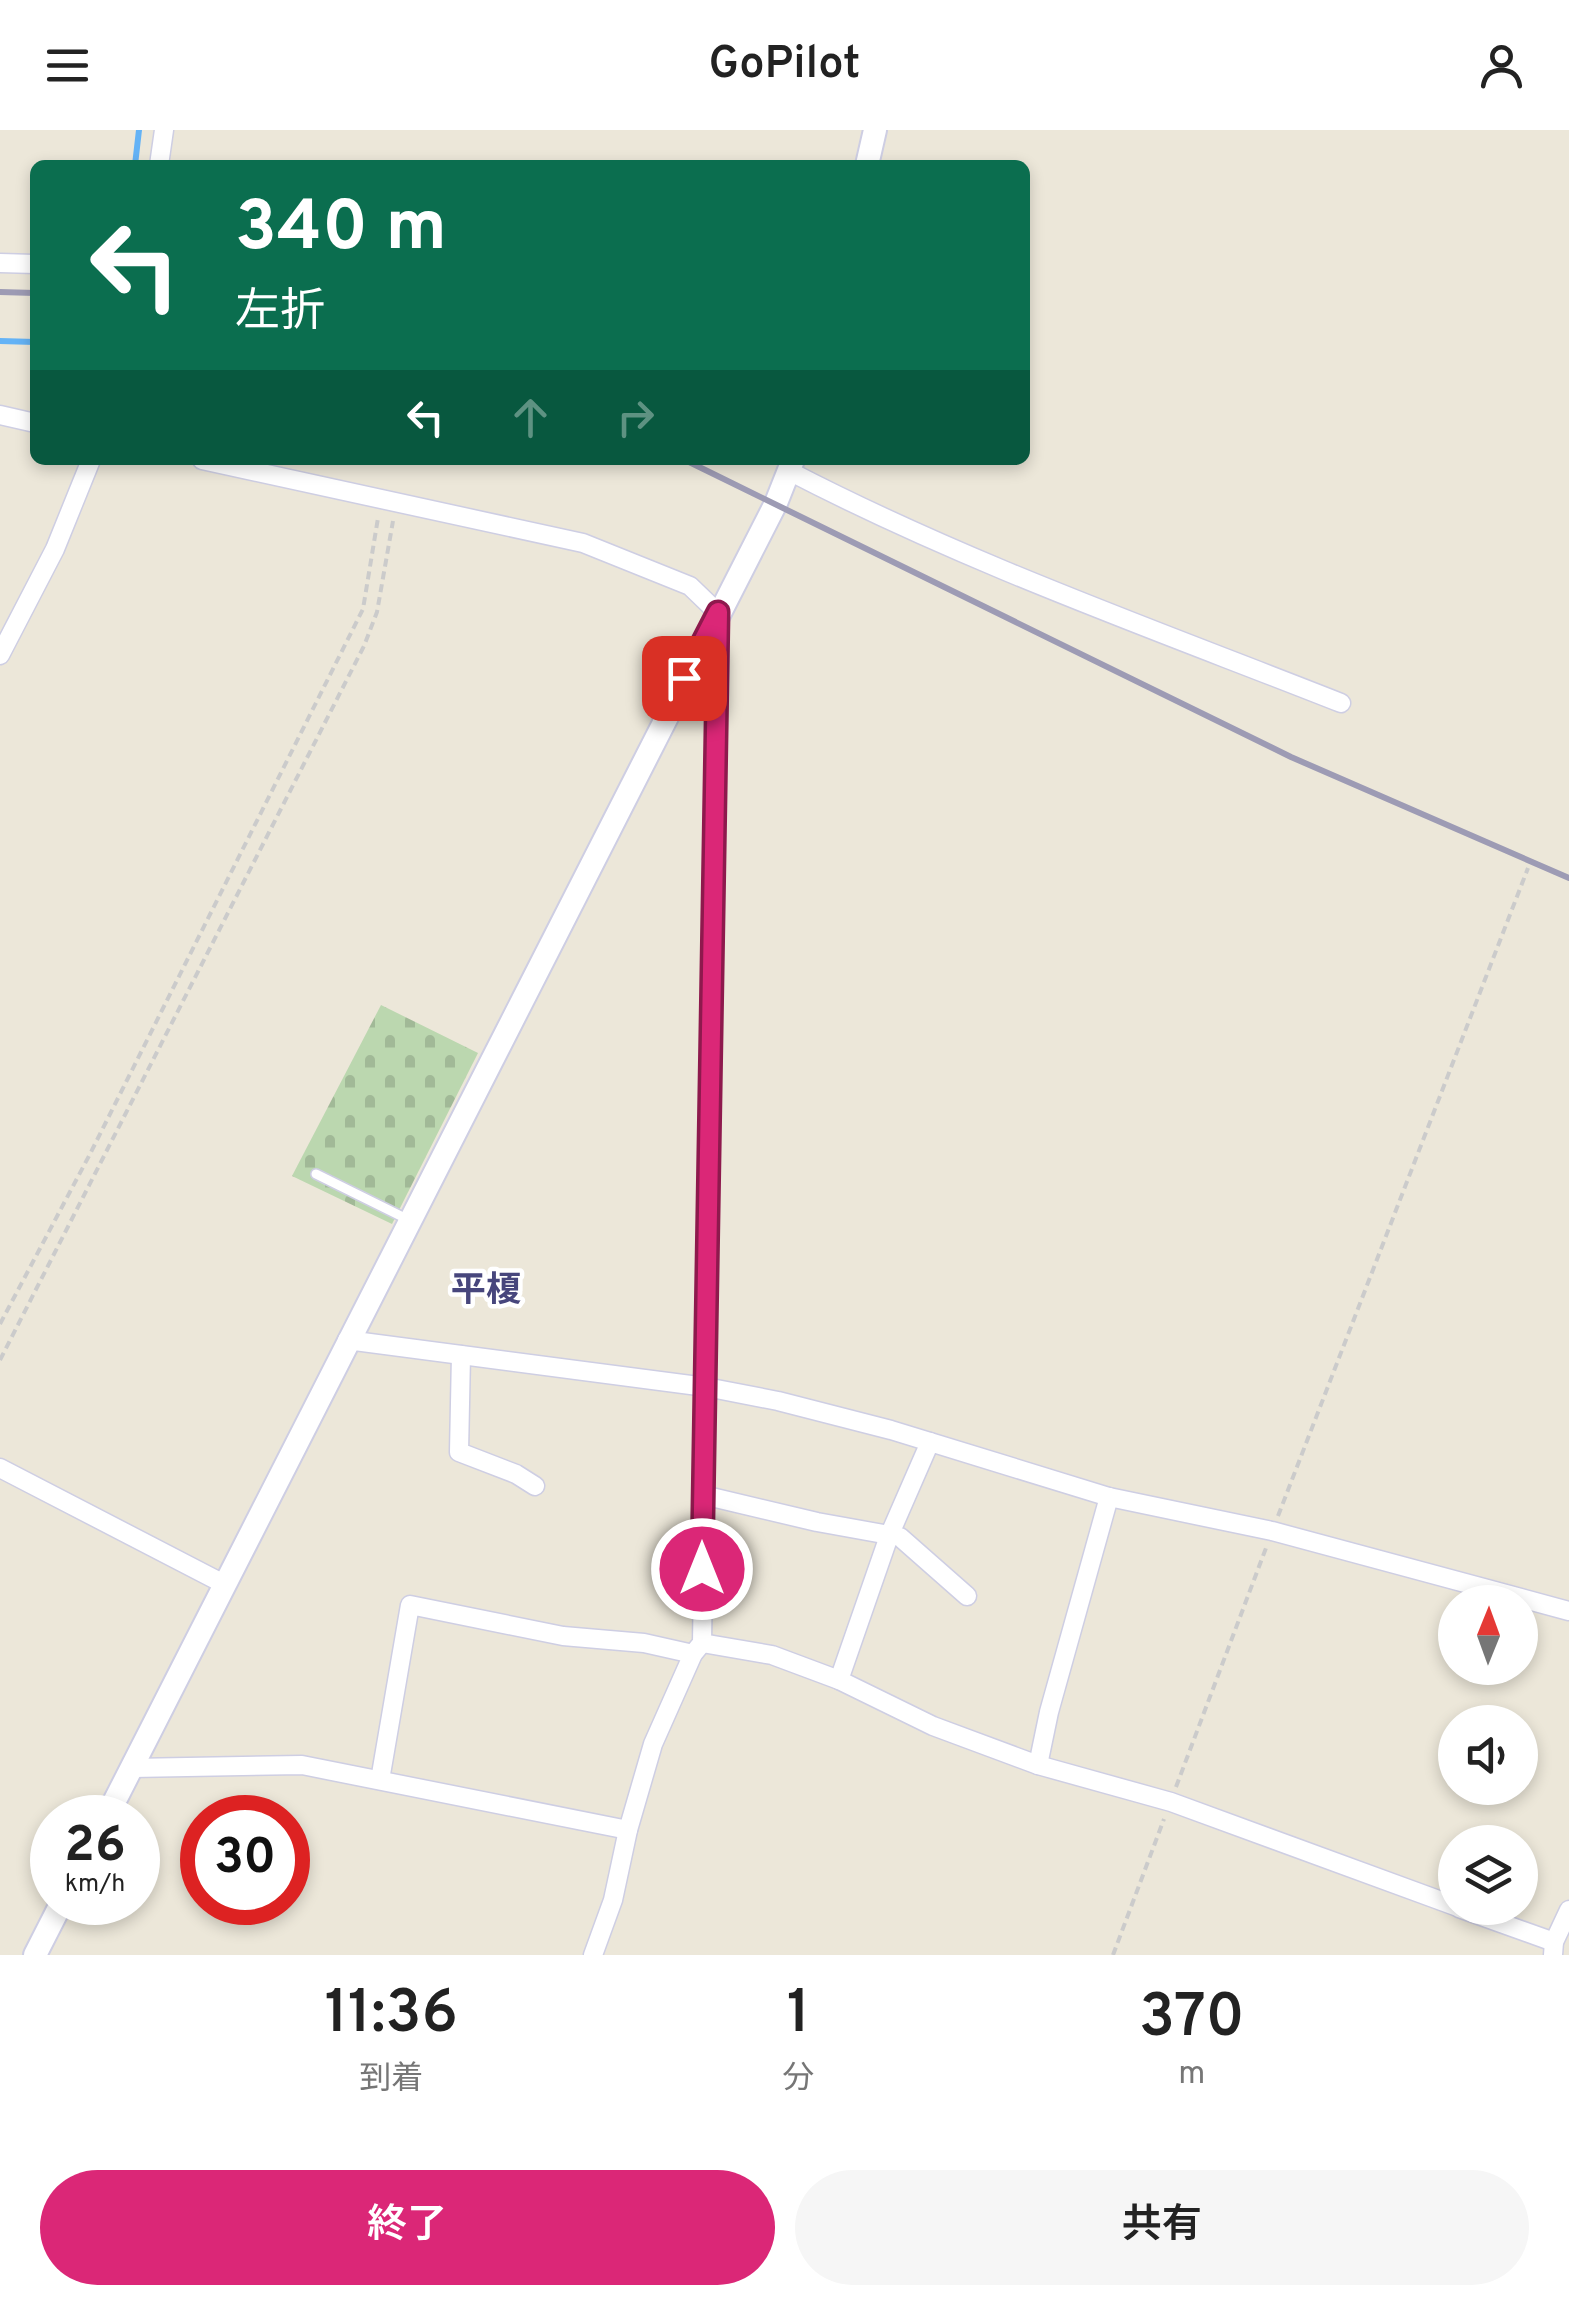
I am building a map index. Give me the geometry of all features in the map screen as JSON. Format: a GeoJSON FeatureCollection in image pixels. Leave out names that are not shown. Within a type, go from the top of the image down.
{"type":"FeatureCollection","features":[{"type":"Feature","properties":{"kind":"street"},"geometry":{"type":"LineString","coordinates":[[160,160],[164,130]]}},
{"type":"Feature","properties":{"kind":"street"},"geometry":{"type":"LineString","coordinates":[[868,160],[875,130]]}},
{"type":"Feature","properties":{"kind":"street"},"geometry":{"type":"LineString","coordinates":[[0,263],[30,264]]}},
{"type":"Feature","properties":{"kind":"street"},"geometry":{"type":"LineString","coordinates":[[0,415],[30,421]]}},
{"type":"Feature","properties":{"kind":"street"},"geometry":{"type":"LineString","coordinates":[[0,655],[55,548],[88,465]]}},
{"type":"Feature","properties":{"kind":"street"},"geometry":{"type":"LineString","coordinates":[[225,465],[583,543],[690,586],[718,612],[706,1387],[697,1648],[652,1744],[613,1900],[592,1955]]}},
{"type":"Feature","properties":{"kind":"street"},"geometry":{"type":"LineString","coordinates":[[118,1795],[791,465],[854,505],[1030,581],[1342,703]]}},
{"type":"Feature","properties":{"kind":"street"},"geometry":{"type":"LineString","coordinates":[[348,1340],[706,1387],[778,1401],[1109,1497],[1272,1531],[1569,1611]]}},
{"type":"Feature","properties":{"kind":"street"},"geometry":{"type":"LineString","coordinates":[[460,1355],[459,1452],[516,1474],[535,1486]]}},
{"type":"Feature","properties":{"kind":"street"},"geometry":{"type":"LineString","coordinates":[[839,1680],[889,1536],[930,1442]]}},
{"type":"Feature","properties":{"kind":"street"},"geometry":{"type":"LineString","coordinates":[[0,1468],[224,1584]]}},
{"type":"Feature","properties":{"kind":"street"},"geometry":{"type":"LineString","coordinates":[[703,1495],[900,1537],[967,1596]]}},
{"type":"Feature","properties":{"kind":"street"},"geometry":{"type":"LineString","coordinates":[[1038,1765],[1109,1497]]}},
{"type":"Feature","properties":{"kind":"street"},"geometry":{"type":"LineString","coordinates":[[380,1780],[410,1605],[564,1636],[772,1655],[839,1680],[934,1726],[1038,1765],[1171,1802],[1438,1900]]}},
{"type":"Feature","properties":{"kind":"street"},"geometry":{"type":"LineString","coordinates":[[132,1768],[302,1764],[628,1830]]}},
{"type":"Feature","properties":{"kind":"street"},"geometry":{"type":"LineString","coordinates":[[1500,1925],[1554,1948],[1569,1910]]}},
{"type":"Feature","properties":{"kind":"street"},"geometry":{"type":"LineString","coordinates":[[35,1955],[50,1925]]}},
{"type":"Feature","properties":{"kind":"lane"},"geometry":{"type":"LineString","coordinates":[[316,1174],[409,1220]]}},
{"type":"Feature","properties":{"kind":"path"},"geometry":{"type":"LineString","coordinates":[[0,1324],[90,1154],[363,610],[388,500]]}},
{"type":"Feature","properties":{"kind":"path"},"geometry":{"type":"LineString","coordinates":[[0,1360],[364,646],[377,612],[388,500]]}},
{"type":"Feature","properties":{"kind":"path"},"geometry":{"type":"LineString","coordinates":[[1112,1955],[1528,868]]}},
{"type":"Feature","properties":{"kind":"green space"},"geometry":{"type":"Polygon","coordinates":[[[381,1005],[478,1053],[392,1224],[292,1176],[381,1005]]]}},
{"type":"Feature","properties":{"kind":"waterway"},"geometry":{"type":"LineString","coordinates":[[136,160],[139,130]]}},
{"type":"Feature","properties":{"kind":"waterway"},"geometry":{"type":"LineString","coordinates":[[0,341],[30,342]]}},
{"type":"Feature","properties":{"kind":"railway"},"geometry":{"type":"LineString","coordinates":[[0,292],[30,293]]}},
{"type":"Feature","properties":{"kind":"railway"},"geometry":{"type":"LineString","coordinates":[[695,465],[1291,757],[1569,878]]}},
{"type":"Feature","properties":{"kind":"district","name":"平榎"},"geometry":{"type":"Point","coordinates":[486,1289]}},
{"type":"Feature","properties":{"kind":"route"},"geometry":{"type":"LineString","coordinates":[[684,678],[718,612],[702,1569]]}}]}
